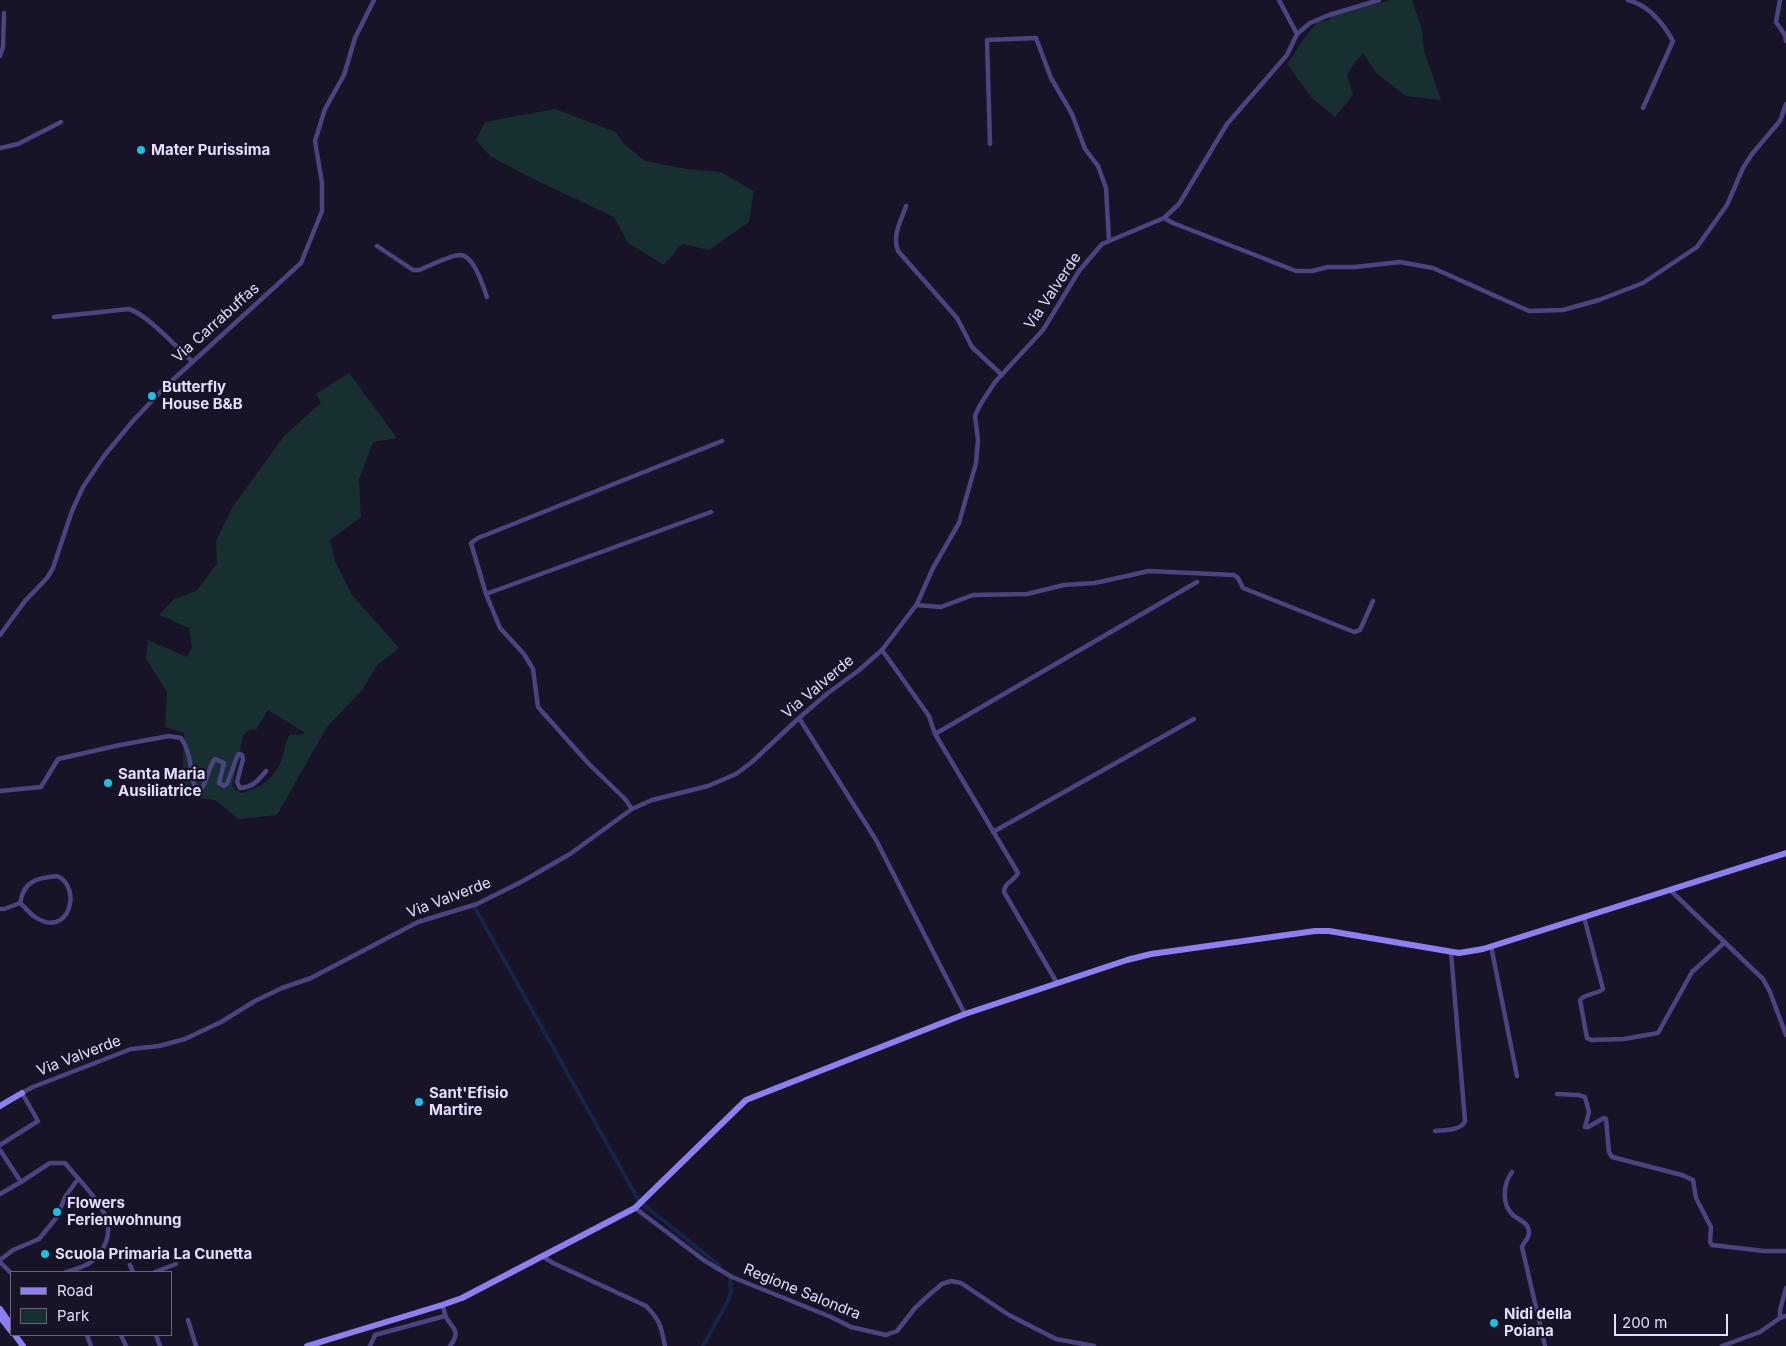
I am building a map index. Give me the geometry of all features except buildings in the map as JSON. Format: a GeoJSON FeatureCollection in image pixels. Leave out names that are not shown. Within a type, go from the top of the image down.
{"type":"FeatureCollection","features":[{"type":"Feature","properties":{"kind":"main road"},"geometry":{"type":"LineString","coordinates":[[307,1346],[367,1329],[462,1298],[639,1204],[746,1100],[965,1014],[1057,983],[1151,954],[1315,931],[1329,931],[1459,953],[1491,946],[1786,853]]}},
{"type":"Feature","properties":{"kind":"main road","name":"Via Valverde"},"geometry":{"type":"LineString","coordinates":[[0,1106],[22,1093]]}},
{"type":"Feature","properties":{"kind":"main road"},"geometry":{"type":"LineString","coordinates":[[0,1309],[10,1324]]}},
{"type":"Feature","properties":{"kind":"main road"},"geometry":{"type":"LineString","coordinates":[[0,1317],[10,1330]]}},
{"type":"Feature","properties":{"kind":"street","name":"Via Carrabuffas"},"geometry":{"type":"LineString","coordinates":[[0,635],[25,601],[47,578],[53,568],[72,511],[88,477],[132,422],[192,361],[301,263],[322,211],[322,183],[315,141],[325,109],[344,75],[355,38],[374,0]]}},
{"type":"Feature","properties":{"kind":"street"},"geometry":{"type":"LineString","coordinates":[[1279,0],[1297,34]]}},
{"type":"Feature","properties":{"kind":"street","name":"Via Valverde"},"geometry":{"type":"LineString","coordinates":[[22,1093],[52,1078],[130,1049],[159,1046],[185,1039],[221,1022],[255,1001],[282,988],[311,978],[418,922],[478,904],[570,854],[632,809],[652,800],[708,786],[736,774],[752,762],[828,693],[882,650],[916,605],[933,568],[959,523],[976,463],[978,440],[976,416],[980,405],[1002,375],[1043,330],[1079,271],[1102,244],[1164,218],[1179,204],[1227,124],[1287,55],[1297,34],[1310,23],[1329,14],[1378,0]]}},
{"type":"Feature","properties":{"kind":"street"},"geometry":{"type":"LineString","coordinates":[[1628,0],[1651,12],[1673,41],[1644,108]]}},
{"type":"Feature","properties":{"kind":"street"},"geometry":{"type":"LineString","coordinates":[[1780,0],[1776,22],[1785,35],[1786,41]]}},
{"type":"Feature","properties":{"kind":"street"},"geometry":{"type":"LineString","coordinates":[[0,56],[3,47],[4,14]]}},
{"type":"Feature","properties":{"kind":"street"},"geometry":{"type":"LineString","coordinates":[[990,144],[987,40],[1036,38],[1051,78],[1072,114],[1085,149],[1098,166],[1106,188],[1109,241]]}},
{"type":"Feature","properties":{"kind":"street"},"geometry":{"type":"LineString","coordinates":[[1164,218],[1296,271],[1400,262],[1433,268],[1529,311],[1563,310],[1599,300],[1643,283],[1697,247],[1727,205],[1742,168],[1780,121],[1786,104]]}},
{"type":"Feature","properties":{"kind":"street"},"geometry":{"type":"LineString","coordinates":[[1780,121],[1786,124]]}},
{"type":"Feature","properties":{"kind":"street"},"geometry":{"type":"LineString","coordinates":[[0,148],[18,144],[61,122]]}},
{"type":"Feature","properties":{"kind":"street"},"geometry":{"type":"LineString","coordinates":[[906,206],[894,242],[898,250],[957,318],[972,347],[1002,375]]}},
{"type":"Feature","properties":{"kind":"street"},"geometry":{"type":"LineString","coordinates":[[377,246],[413,270],[419,270],[459,255],[466,256],[471,260],[482,281],[487,297]]}},
{"type":"Feature","properties":{"kind":"street"},"geometry":{"type":"LineString","coordinates":[[54,317],[129,309],[135,311],[160,330],[192,361]]}},
{"type":"Feature","properties":{"kind":"street"},"geometry":{"type":"LineString","coordinates":[[632,809],[625,799],[588,763],[538,707],[533,669],[524,654],[500,628],[486,594],[470,543],[478,538],[722,441]]}},
{"type":"Feature","properties":{"kind":"street"},"geometry":{"type":"LineString","coordinates":[[486,594],[711,512]]}},
{"type":"Feature","properties":{"kind":"street"},"geometry":{"type":"LineString","coordinates":[[916,605],[941,607],[973,595],[1027,594],[1064,585],[1095,583],[1149,571],[1234,575],[1238,578],[1243,588],[1354,632],[1360,630],[1373,601]]}},
{"type":"Feature","properties":{"kind":"street"},"geometry":{"type":"LineString","coordinates":[[935,734],[1197,582]]}},
{"type":"Feature","properties":{"kind":"street"},"geometry":{"type":"LineString","coordinates":[[882,650],[929,716],[935,734],[1018,874],[1006,884],[1004,892],[1057,983]]}},
{"type":"Feature","properties":{"kind":"street"},"geometry":{"type":"LineString","coordinates":[[799,718],[876,840],[965,1014]]}},
{"type":"Feature","properties":{"kind":"street"},"geometry":{"type":"LineString","coordinates":[[993,832],[1194,719]]}},
{"type":"Feature","properties":{"kind":"street"},"geometry":{"type":"LineString","coordinates":[[0,791],[41,787],[58,759],[169,736],[181,738],[187,747],[190,755],[193,783],[199,792],[205,785],[215,759],[224,763],[219,782],[224,786],[227,784],[239,754],[242,755],[243,759],[237,782],[240,788],[248,788],[256,783],[266,771]]}},
{"type":"Feature","properties":{"kind":"street"},"geometry":{"type":"LineString","coordinates":[[57,876],[64,882],[71,903],[69,911],[62,919],[54,923],[48,923],[36,918],[20,903],[23,889],[27,885],[45,877],[57,876]]}},
{"type":"Feature","properties":{"kind":"street"},"geometry":{"type":"LineString","coordinates":[[1670,890],[1763,979],[1773,999],[1786,1035]]}},
{"type":"Feature","properties":{"kind":"street"},"geometry":{"type":"LineString","coordinates":[[0,909],[20,903]]}},
{"type":"Feature","properties":{"kind":"street"},"geometry":{"type":"LineString","coordinates":[[1584,917],[1603,989],[1601,992],[1582,997],[1580,1000],[1587,1038],[1592,1040],[1624,1039],[1658,1033],[1692,972],[1725,942]]}},
{"type":"Feature","properties":{"kind":"street"},"geometry":{"type":"LineString","coordinates":[[1491,946],[1517,1076]]}},
{"type":"Feature","properties":{"kind":"street"},"geometry":{"type":"LineString","coordinates":[[1435,1131],[1460,1128],[1465,1121],[1451,952]]}},
{"type":"Feature","properties":{"kind":"street"},"geometry":{"type":"LineString","coordinates":[[0,1145],[38,1121],[22,1093]]}},
{"type":"Feature","properties":{"kind":"street"},"geometry":{"type":"LineString","coordinates":[[1557,1094],[1585,1097],[1589,1112],[1584,1127],[1588,1127],[1604,1118],[1606,1119],[1609,1152],[1612,1157],[1682,1175],[1693,1180],[1696,1198],[1711,1227],[1710,1242],[1712,1245],[1764,1251],[1786,1251]]}},
{"type":"Feature","properties":{"kind":"street"},"geometry":{"type":"LineString","coordinates":[[0,1150],[21,1182]]}},
{"type":"Feature","properties":{"kind":"street"},"geometry":{"type":"LineString","coordinates":[[0,1194],[50,1163],[65,1163],[105,1213],[108,1225],[108,1236],[105,1246],[97,1256],[88,1264],[70,1271]]}},
{"type":"Feature","properties":{"kind":"street"},"geometry":{"type":"LineString","coordinates":[[1512,1172],[1506,1183],[1504,1193],[1512,1214],[1526,1224],[1529,1232],[1522,1247],[1545,1346]]}},
{"type":"Feature","properties":{"kind":"street"},"geometry":{"type":"LineString","coordinates":[[10,1272],[0,1261],[12,1250],[39,1239],[57,1216],[65,1197],[78,1179]]}},
{"type":"Feature","properties":{"kind":"street","name":"Regione Salondra"},"geometry":{"type":"LineString","coordinates":[[639,1204],[705,1261],[732,1277],[851,1327],[886,1334],[897,1331],[915,1308],[930,1294],[942,1284],[951,1281],[961,1283],[976,1291],[1009,1315],[1056,1339],[1094,1346]]}},
{"type":"Feature","properties":{"kind":"street"},"geometry":{"type":"LineString","coordinates":[[542,1256],[553,1263],[646,1306],[657,1317],[665,1346]]}},
{"type":"Feature","properties":{"kind":"street"},"geometry":{"type":"LineString","coordinates":[[158,1271],[176,1264]]}},
{"type":"Feature","properties":{"kind":"street"},"geometry":{"type":"LineString","coordinates":[[130,1265],[132,1271]]}},
{"type":"Feature","properties":{"kind":"street"},"geometry":{"type":"LineString","coordinates":[[1780,1318],[1780,1310],[1786,1288]]}},
{"type":"Feature","properties":{"kind":"street"},"geometry":{"type":"LineString","coordinates":[[442,1305],[445,1316],[453,1325],[455,1332],[454,1340],[450,1346]]}},
{"type":"Feature","properties":{"kind":"street"},"geometry":{"type":"LineString","coordinates":[[375,1335],[445,1316]]}},
{"type":"Feature","properties":{"kind":"street"},"geometry":{"type":"LineString","coordinates":[[1722,1346],[1760,1332],[1786,1316]]}},
{"type":"Feature","properties":{"kind":"street"},"geometry":{"type":"LineString","coordinates":[[188,1320],[196,1346]]}},
{"type":"Feature","properties":{"kind":"street"},"geometry":{"type":"LineString","coordinates":[[367,1329],[375,1335]]}},
{"type":"Feature","properties":{"kind":"street"},"geometry":{"type":"LineString","coordinates":[[370,1346],[375,1335]]}},
{"type":"Feature","properties":{"kind":"green space"},"geometry":{"type":"Polygon","coordinates":[[[1391,0],[1412,0],[1422,30],[1424,51],[1441,100],[1406,96],[1376,73],[1363,53],[1347,75],[1353,95],[1335,117],[1312,98],[1287,64],[1317,22],[1331,19],[1329,16],[1391,0]]]}},
{"type":"Feature","properties":{"kind":"green space"},"geometry":{"type":"Polygon","coordinates":[[[555,109],[616,132],[624,144],[645,161],[687,169],[721,172],[754,191],[749,222],[709,250],[682,244],[664,265],[628,243],[614,217],[525,175],[490,156],[476,140],[485,122],[555,109]]]}},
{"type":"Feature","properties":{"kind":"green space"},"geometry":{"type":"Polygon","coordinates":[[[349,373],[397,438],[373,442],[359,479],[361,517],[330,540],[335,561],[352,595],[399,648],[377,665],[363,689],[327,727],[277,815],[239,819],[215,800],[182,796],[184,733],[165,727],[167,692],[146,659],[148,640],[187,657],[192,647],[189,628],[159,615],[173,600],[196,591],[217,564],[216,541],[232,508],[284,436],[321,403],[316,394],[349,373]],[[268,710],[256,730],[251,729],[243,735],[232,787],[241,793],[254,789],[264,783],[277,770],[290,734],[301,735],[305,733],[268,710]]]}},
{"type":"Feature","properties":{"kind":"waterway"},"geometry":{"type":"LineString","coordinates":[[475,908],[639,1201],[720,1266]]}},
{"type":"Feature","properties":{"kind":"waterway"},"geometry":{"type":"LineString","coordinates":[[703,1346],[729,1299],[731,1291],[730,1280]]}},
{"type":"Feature","properties":{"kind":"place","name":"Mater Purissima"},"geometry":{"type":"Point","coordinates":[141,150]}},
{"type":"Feature","properties":{"kind":"place","name":"Butterfly House B&B"},"geometry":{"type":"Point","coordinates":[152,396]}},
{"type":"Feature","properties":{"kind":"place","name":"Santa Maria Ausiliatrice"},"geometry":{"type":"Point","coordinates":[108,783]}},
{"type":"Feature","properties":{"kind":"place","name":"Sant'Efisio Martire"},"geometry":{"type":"Point","coordinates":[419,1102]}},
{"type":"Feature","properties":{"kind":"place","name":"Flowers Ferienwohnung"},"geometry":{"type":"Point","coordinates":[57,1212]}},
{"type":"Feature","properties":{"kind":"place","name":"Scuola Primaria La Cunetta"},"geometry":{"type":"Point","coordinates":[45,1254]}},
{"type":"Feature","properties":{"kind":"place","name":"Nidi della Poiana"},"geometry":{"type":"Point","coordinates":[1494,1323]}}]}
